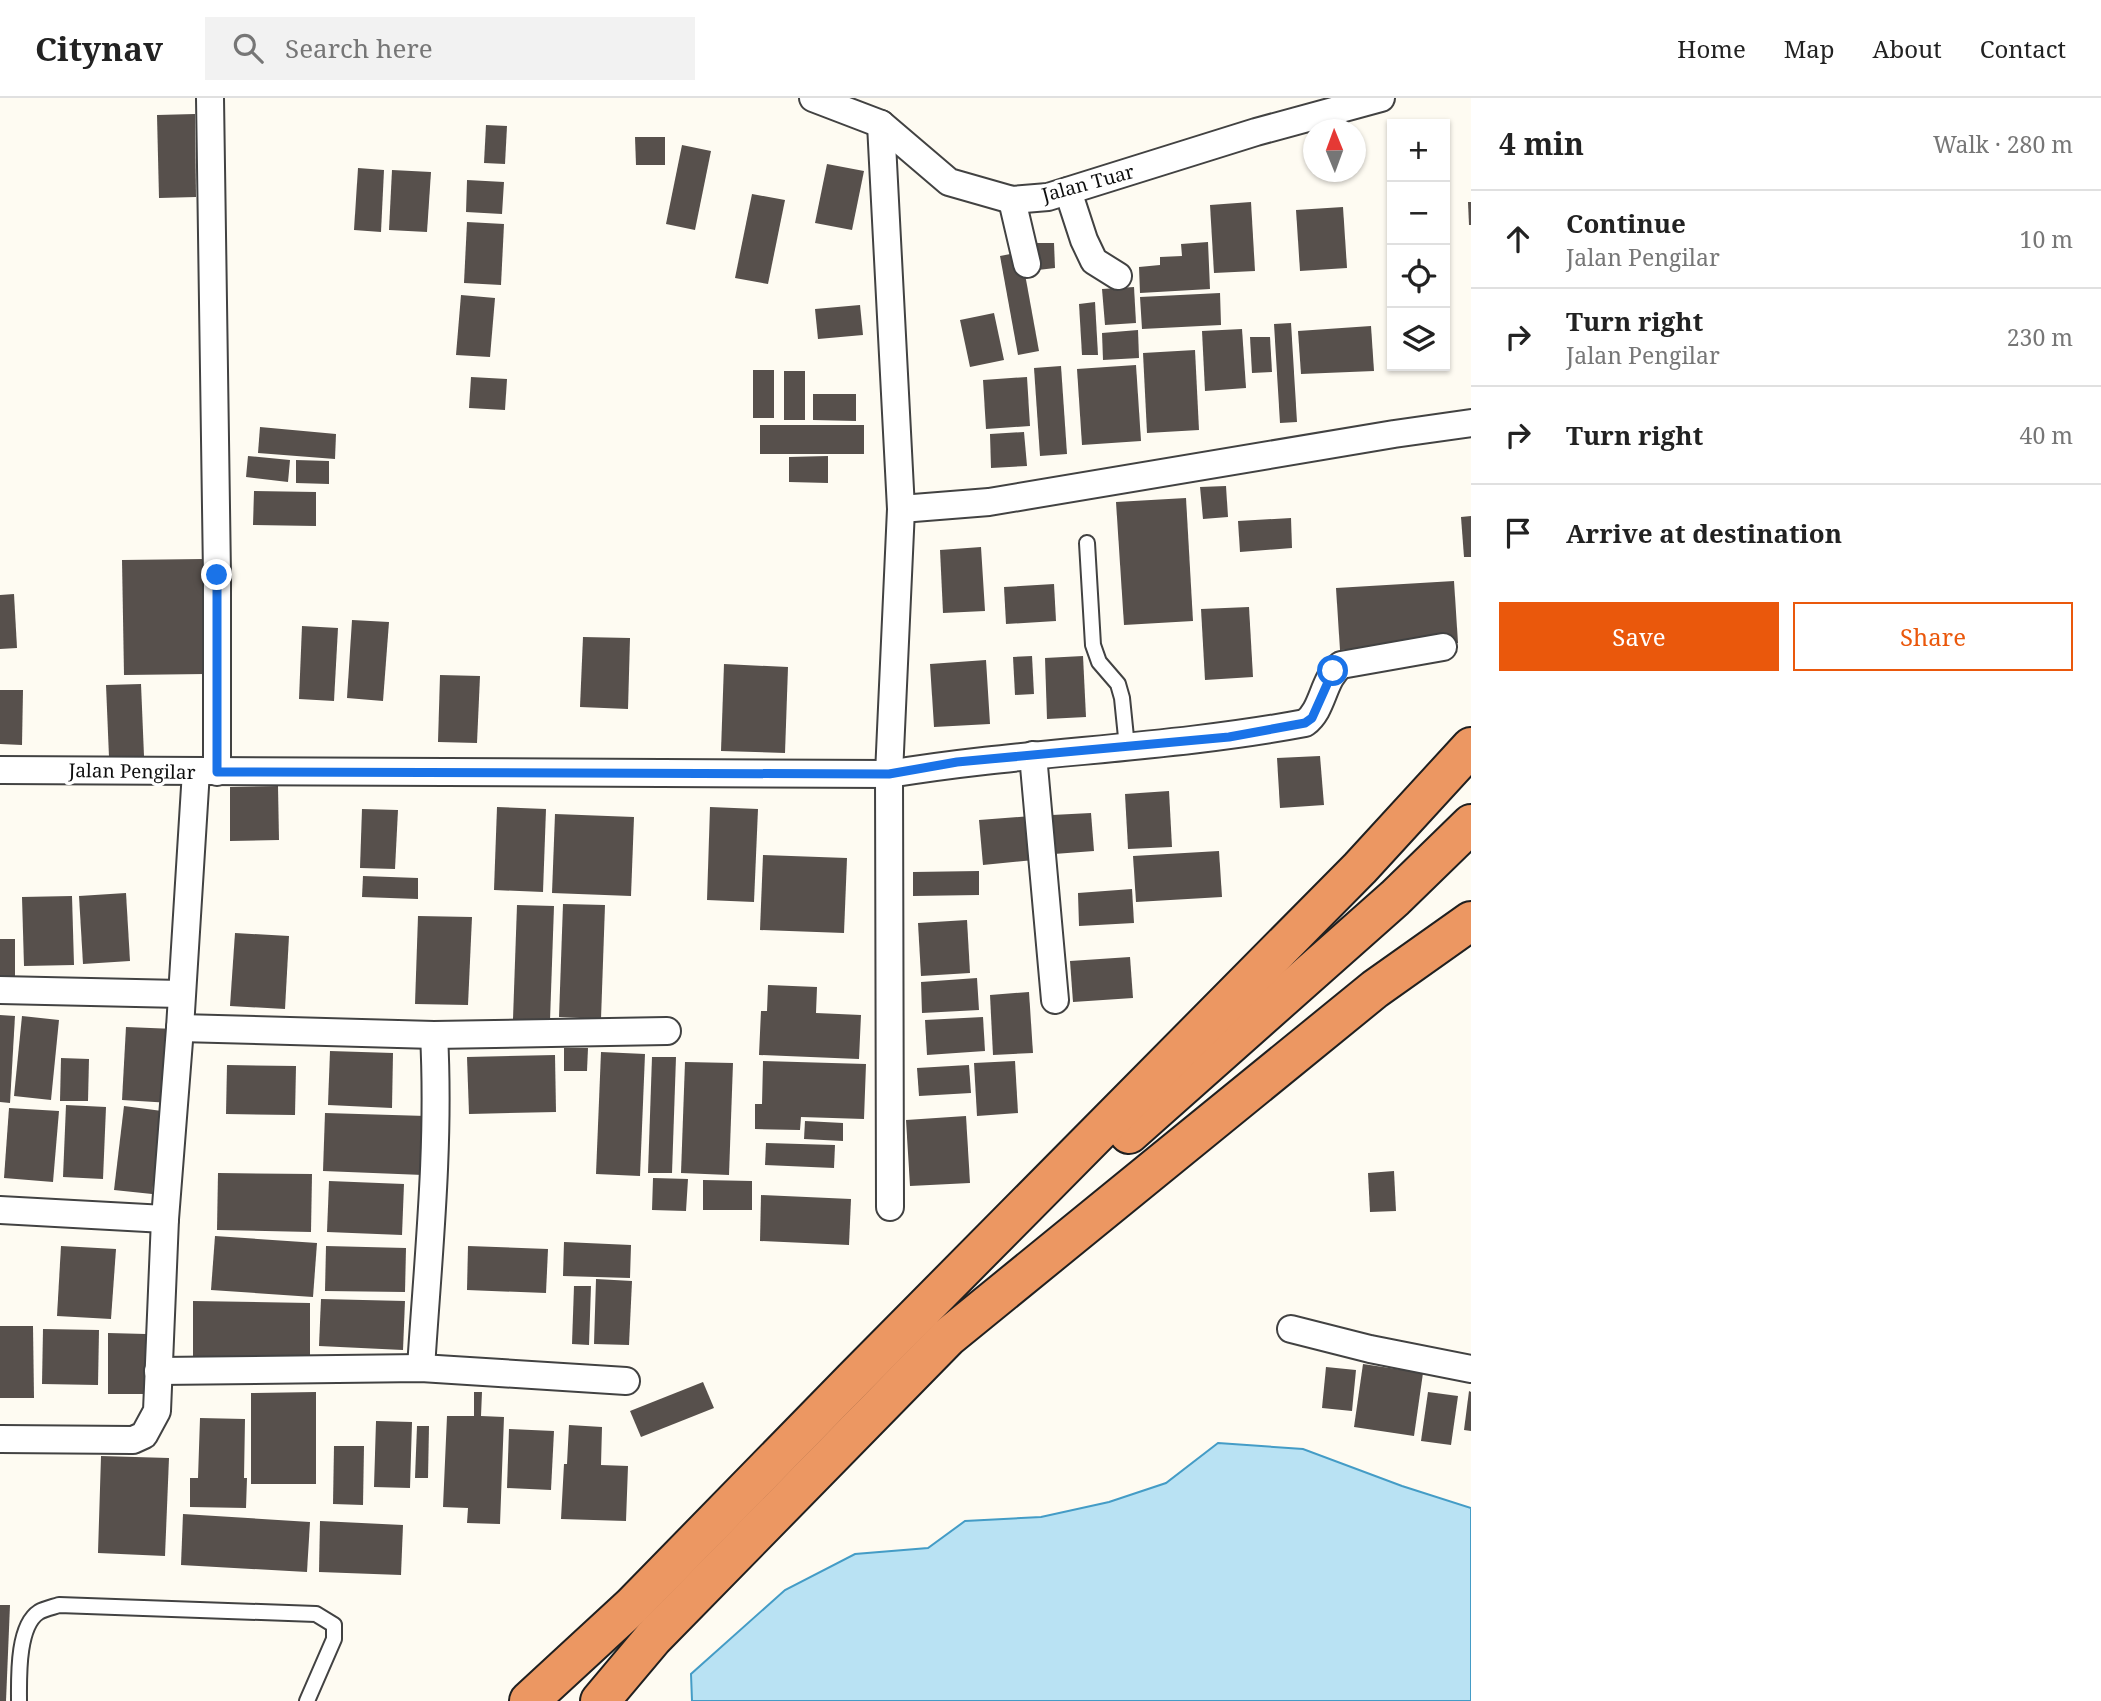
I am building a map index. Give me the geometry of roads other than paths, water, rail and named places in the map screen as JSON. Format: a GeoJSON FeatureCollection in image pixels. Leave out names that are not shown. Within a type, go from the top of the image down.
{"type":"FeatureCollection","features":[{"type":"Feature","properties":{"kind":"highway"},"geometry":{"type":"LineString","coordinates":[[532,1698],[632,1606],[1360,868],[1471,747]]}},
{"type":"Feature","properties":{"kind":"highway"},"geometry":{"type":"LineString","coordinates":[[853,1380],[1395,898],[1471,824]]}},
{"type":"Feature","properties":{"kind":"highway"},"geometry":{"type":"LineString","coordinates":[[600,1701],[653,1639],[948,1337],[1471,849]]}},
{"type":"Feature","properties":{"kind":"highway"},"geometry":{"type":"LineString","coordinates":[[948,1337],[1375,989],[1471,921]]}},
{"type":"Feature","properties":{"kind":"street"},"geometry":{"type":"LineString","coordinates":[[0,1439],[133,1440],[144,1435],[157,1411],[165,1219],[181,994],[206,772],[217,575],[210,98]]}},
{"type":"Feature","properties":{"kind":"street","name":"Jalan Tuar"},"geometry":{"type":"LineString","coordinates":[[813,98],[881,124],[949,183],[1012,200],[1048,197],[1256,132],[1381,98]]}},
{"type":"Feature","properties":{"kind":"street"},"geometry":{"type":"LineString","coordinates":[[881,124],[901,509],[889,774],[890,1207]]}},
{"type":"Feature","properties":{"kind":"street"},"geometry":{"type":"LineString","coordinates":[[1068,191],[1094,261],[1118,276]]}},
{"type":"Feature","properties":{"kind":"street"},"geometry":{"type":"LineString","coordinates":[[1012,200],[1027,264]]}},
{"type":"Feature","properties":{"kind":"street"},"geometry":{"type":"LineString","coordinates":[[901,509],[989,502],[1471,423]]}},
{"type":"Feature","properties":{"kind":"street","name":"Jalan Pengilar"},"geometry":{"type":"LineString","coordinates":[[0,770],[889,774],[957,762],[1229,737],[1305,723],[1312,718],[1333,671],[1341,666],[1443,647]]}},
{"type":"Feature","properties":{"kind":"street"},"geometry":{"type":"LineString","coordinates":[[1033,755],[1055,1000]]}},
{"type":"Feature","properties":{"kind":"street"},"geometry":{"type":"LineString","coordinates":[[0,990],[181,994]]}},
{"type":"Feature","properties":{"kind":"street"},"geometry":{"type":"LineString","coordinates":[[180,1028],[434,1035],[667,1031]]}},
{"type":"Feature","properties":{"kind":"street"},"geometry":{"type":"LineString","coordinates":[[421,1368],[436,1141],[434,1035]]}},
{"type":"Feature","properties":{"kind":"street"},"geometry":{"type":"LineString","coordinates":[[0,1210],[165,1219]]}},
{"type":"Feature","properties":{"kind":"street"},"geometry":{"type":"LineString","coordinates":[[1291,1329],[1370,1349],[1471,1369]]}},
{"type":"Feature","properties":{"kind":"street"},"geometry":{"type":"LineString","coordinates":[[158,1371],[421,1368],[626,1381]]}},
{"type":"Feature","properties":{"kind":"lane"},"geometry":{"type":"LineString","coordinates":[[1087,543],[1093,645],[1099,662],[1118,684],[1127,747]]}},
{"type":"Feature","properties":{"kind":"lane"},"geometry":{"type":"LineString","coordinates":[[19,1701],[20,1662],[28,1623],[39,1612],[60,1605],[316,1614],[334,1625],[334,1639],[307,1701]]}},
{"type":"Feature","properties":{"kind":"water"},"geometry":{"type":"Polygon","coordinates":[[[1218,1443],[1303,1449],[1402,1486],[1471,1508],[1471,1701],[692,1701],[691,1674],[785,1590],[855,1554],[928,1548],[965,1521],[1041,1517],[1109,1502],[1166,1483],[1218,1443]]]}}]}
